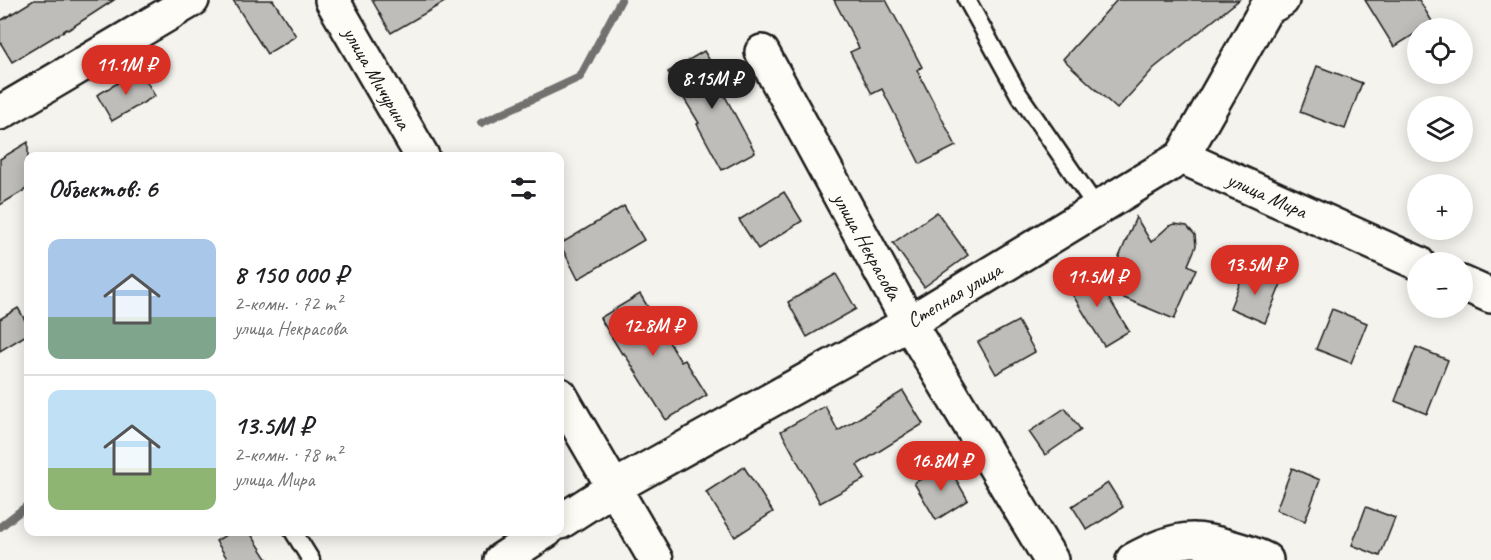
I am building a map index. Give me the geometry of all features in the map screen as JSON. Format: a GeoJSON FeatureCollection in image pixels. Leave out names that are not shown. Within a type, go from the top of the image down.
{"type":"FeatureCollection","features":[{"type":"Feature","properties":{"kind":"street"},"geometry":{"type":"LineString","coordinates":[[0,113],[192,0]]}},
{"type":"Feature","properties":{"kind":"street","name":"улица Мичурина"},"geometry":{"type":"LineString","coordinates":[[332,0],[420,152]]}},
{"type":"Feature","properties":{"kind":"street","name":"Степная улица"},"geometry":{"type":"LineString","coordinates":[[564,519],[613,488],[909,323],[1182,157],[1266,9],[1282,0]]}},
{"type":"Feature","properties":{"kind":"street","name":"улица Некрасова"},"geometry":{"type":"LineString","coordinates":[[762,52],[909,323],[1051,560]]}},
{"type":"Feature","properties":{"kind":"street","name":"улица Мира"},"geometry":{"type":"LineString","coordinates":[[1182,157],[1407,258]]}},
{"type":"Feature","properties":{"kind":"street"},"geometry":{"type":"LineString","coordinates":[[1473,288],[1491,296]]}},
{"type":"Feature","properties":{"kind":"street"},"geometry":{"type":"LineString","coordinates":[[564,402],[656,560]]}},
{"type":"Feature","properties":{"kind":"street"},"geometry":{"type":"LineString","coordinates":[[501,560],[538,536]]}},
{"type":"Feature","properties":{"kind":"street"},"geometry":{"type":"LineString","coordinates":[[1133,560],[1156,548],[1194,540],[1254,554],[1266,560]]}},
{"type":"Feature","properties":{"kind":"lane"},"geometry":{"type":"LineString","coordinates":[[967,0],[1018,93],[1097,208]]}},
{"type":"Feature","properties":{"kind":"lane"},"geometry":{"type":"LineString","coordinates":[[296,536],[311,560]]}},
{"type":"Feature","properties":{"kind":"building"},"geometry":{"type":"Polygon","coordinates":[[[34,0],[114,0],[12,62],[0,42],[0,21],[34,0]]]}},
{"type":"Feature","properties":{"kind":"building"},"geometry":{"type":"Polygon","coordinates":[[[233,0],[273,0],[296,36],[267,54],[233,0]]]}},
{"type":"Feature","properties":{"kind":"building"},"geometry":{"type":"Polygon","coordinates":[[[372,0],[448,0],[391,33],[372,0]]]}},
{"type":"Feature","properties":{"kind":"building"},"geometry":{"type":"Polygon","coordinates":[[[834,0],[886,0],[922,67],[917,70],[956,146],[920,164],[882,89],[872,94],[850,52],[859,48],[834,0]]]}},
{"type":"Feature","properties":{"kind":"building"},"geometry":{"type":"Polygon","coordinates":[[[1117,0],[1239,0],[1154,68],[1117,109],[1063,59],[1117,0]]]}},
{"type":"Feature","properties":{"kind":"building"},"geometry":{"type":"Polygon","coordinates":[[[1365,0],[1419,0],[1430,18],[1407,18],[1407,39],[1394,47],[1365,0]]]}},
{"type":"Feature","properties":{"kind":"building"},"geometry":{"type":"Polygon","coordinates":[[[704,51],[722,81],[718,83],[755,152],[722,170],[697,124],[699,123],[668,72],[704,51]]]}},
{"type":"Feature","properties":{"kind":"building"},"geometry":{"type":"Polygon","coordinates":[[[1317,66],[1362,83],[1345,129],[1300,112],[1317,66]]]}},
{"type":"Feature","properties":{"kind":"building"},"geometry":{"type":"Polygon","coordinates":[[[140,70],[155,96],[112,121],[97,95],[140,70]]]}},
{"type":"Feature","properties":{"kind":"building"},"geometry":{"type":"Polygon","coordinates":[[[28,142],[28,152],[24,152],[24,190],[0,205],[0,159],[28,142]]]}},
{"type":"Feature","properties":{"kind":"building"},"geometry":{"type":"Polygon","coordinates":[[[784,192],[802,221],[758,249],[739,220],[784,192]]]}},
{"type":"Feature","properties":{"kind":"building"},"geometry":{"type":"Polygon","coordinates":[[[624,206],[644,240],[578,279],[564,252],[564,242],[624,206]]]}},
{"type":"Feature","properties":{"kind":"building"},"geometry":{"type":"Polygon","coordinates":[[[937,212],[968,255],[924,287],[893,243],[937,212]]]}},
{"type":"Feature","properties":{"kind":"building"},"geometry":{"type":"Polygon","coordinates":[[[1136,217],[1151,242],[1169,226],[1175,224],[1187,226],[1195,235],[1196,246],[1188,265],[1196,269],[1174,319],[1105,290],[1136,217]]]}},
{"type":"Feature","properties":{"kind":"building"},"geometry":{"type":"Polygon","coordinates":[[[1085,269],[1102,297],[1105,292],[1129,331],[1104,346],[1064,281],[1085,269]]]}},
{"type":"Feature","properties":{"kind":"building"},"geometry":{"type":"Polygon","coordinates":[[[1245,270],[1281,284],[1265,323],[1230,308],[1245,270]]]}},
{"type":"Feature","properties":{"kind":"building"},"geometry":{"type":"Polygon","coordinates":[[[836,274],[856,309],[807,337],[788,302],[836,274]]]}},
{"type":"Feature","properties":{"kind":"building"},"geometry":{"type":"Polygon","coordinates":[[[640,294],[681,362],[685,360],[707,395],[666,420],[600,318],[640,294]]]}},
{"type":"Feature","properties":{"kind":"building"},"geometry":{"type":"Polygon","coordinates":[[[18,308],[24,318],[24,336],[0,351],[0,319],[18,308]]]}},
{"type":"Feature","properties":{"kind":"building"},"geometry":{"type":"Polygon","coordinates":[[[1332,309],[1367,323],[1351,363],[1316,349],[1332,309]]]}},
{"type":"Feature","properties":{"kind":"building"},"geometry":{"type":"Polygon","coordinates":[[[1018,321],[1035,352],[996,374],[978,342],[1018,321]]]}},
{"type":"Feature","properties":{"kind":"building"},"geometry":{"type":"Polygon","coordinates":[[[1416,347],[1448,360],[1427,414],[1395,401],[1416,347]]]}},
{"type":"Feature","properties":{"kind":"building"},"geometry":{"type":"Polygon","coordinates":[[[903,391],[923,424],[857,465],[865,479],[820,503],[781,431],[825,406],[838,431],[903,391]]]}},
{"type":"Feature","properties":{"kind":"building"},"geometry":{"type":"Polygon","coordinates":[[[1065,408],[1081,430],[1045,455],[1029,432],[1065,408]]]}},
{"type":"Feature","properties":{"kind":"building"},"geometry":{"type":"Polygon","coordinates":[[[947,464],[968,500],[936,520],[914,483],[947,464]]]}},
{"type":"Feature","properties":{"kind":"building"},"geometry":{"type":"Polygon","coordinates":[[[744,467],[773,512],[735,537],[706,492],[744,467]]]}},
{"type":"Feature","properties":{"kind":"building"},"geometry":{"type":"Polygon","coordinates":[[[1292,468],[1320,480],[1305,521],[1276,510],[1292,468]]]}},
{"type":"Feature","properties":{"kind":"building"},"geometry":{"type":"Polygon","coordinates":[[[1108,483],[1123,507],[1087,530],[1072,506],[1108,483]]]}},
{"type":"Feature","properties":{"kind":"building"},"geometry":{"type":"Polygon","coordinates":[[[1366,507],[1395,518],[1380,556],[1352,545],[1366,507]]]}},
{"type":"Feature","properties":{"kind":"building"},"geometry":{"type":"Polygon","coordinates":[[[224,536],[252,536],[268,560],[228,560],[216,541],[224,536]]]}},
{"type":"Feature","properties":{"kind":"waterway"},"geometry":{"type":"LineString","coordinates":[[481,123],[580,77],[621,0]]}},
{"type":"Feature","properties":{"kind":"waterway"},"geometry":{"type":"LineString","coordinates":[[0,527],[24,508]]}}]}
